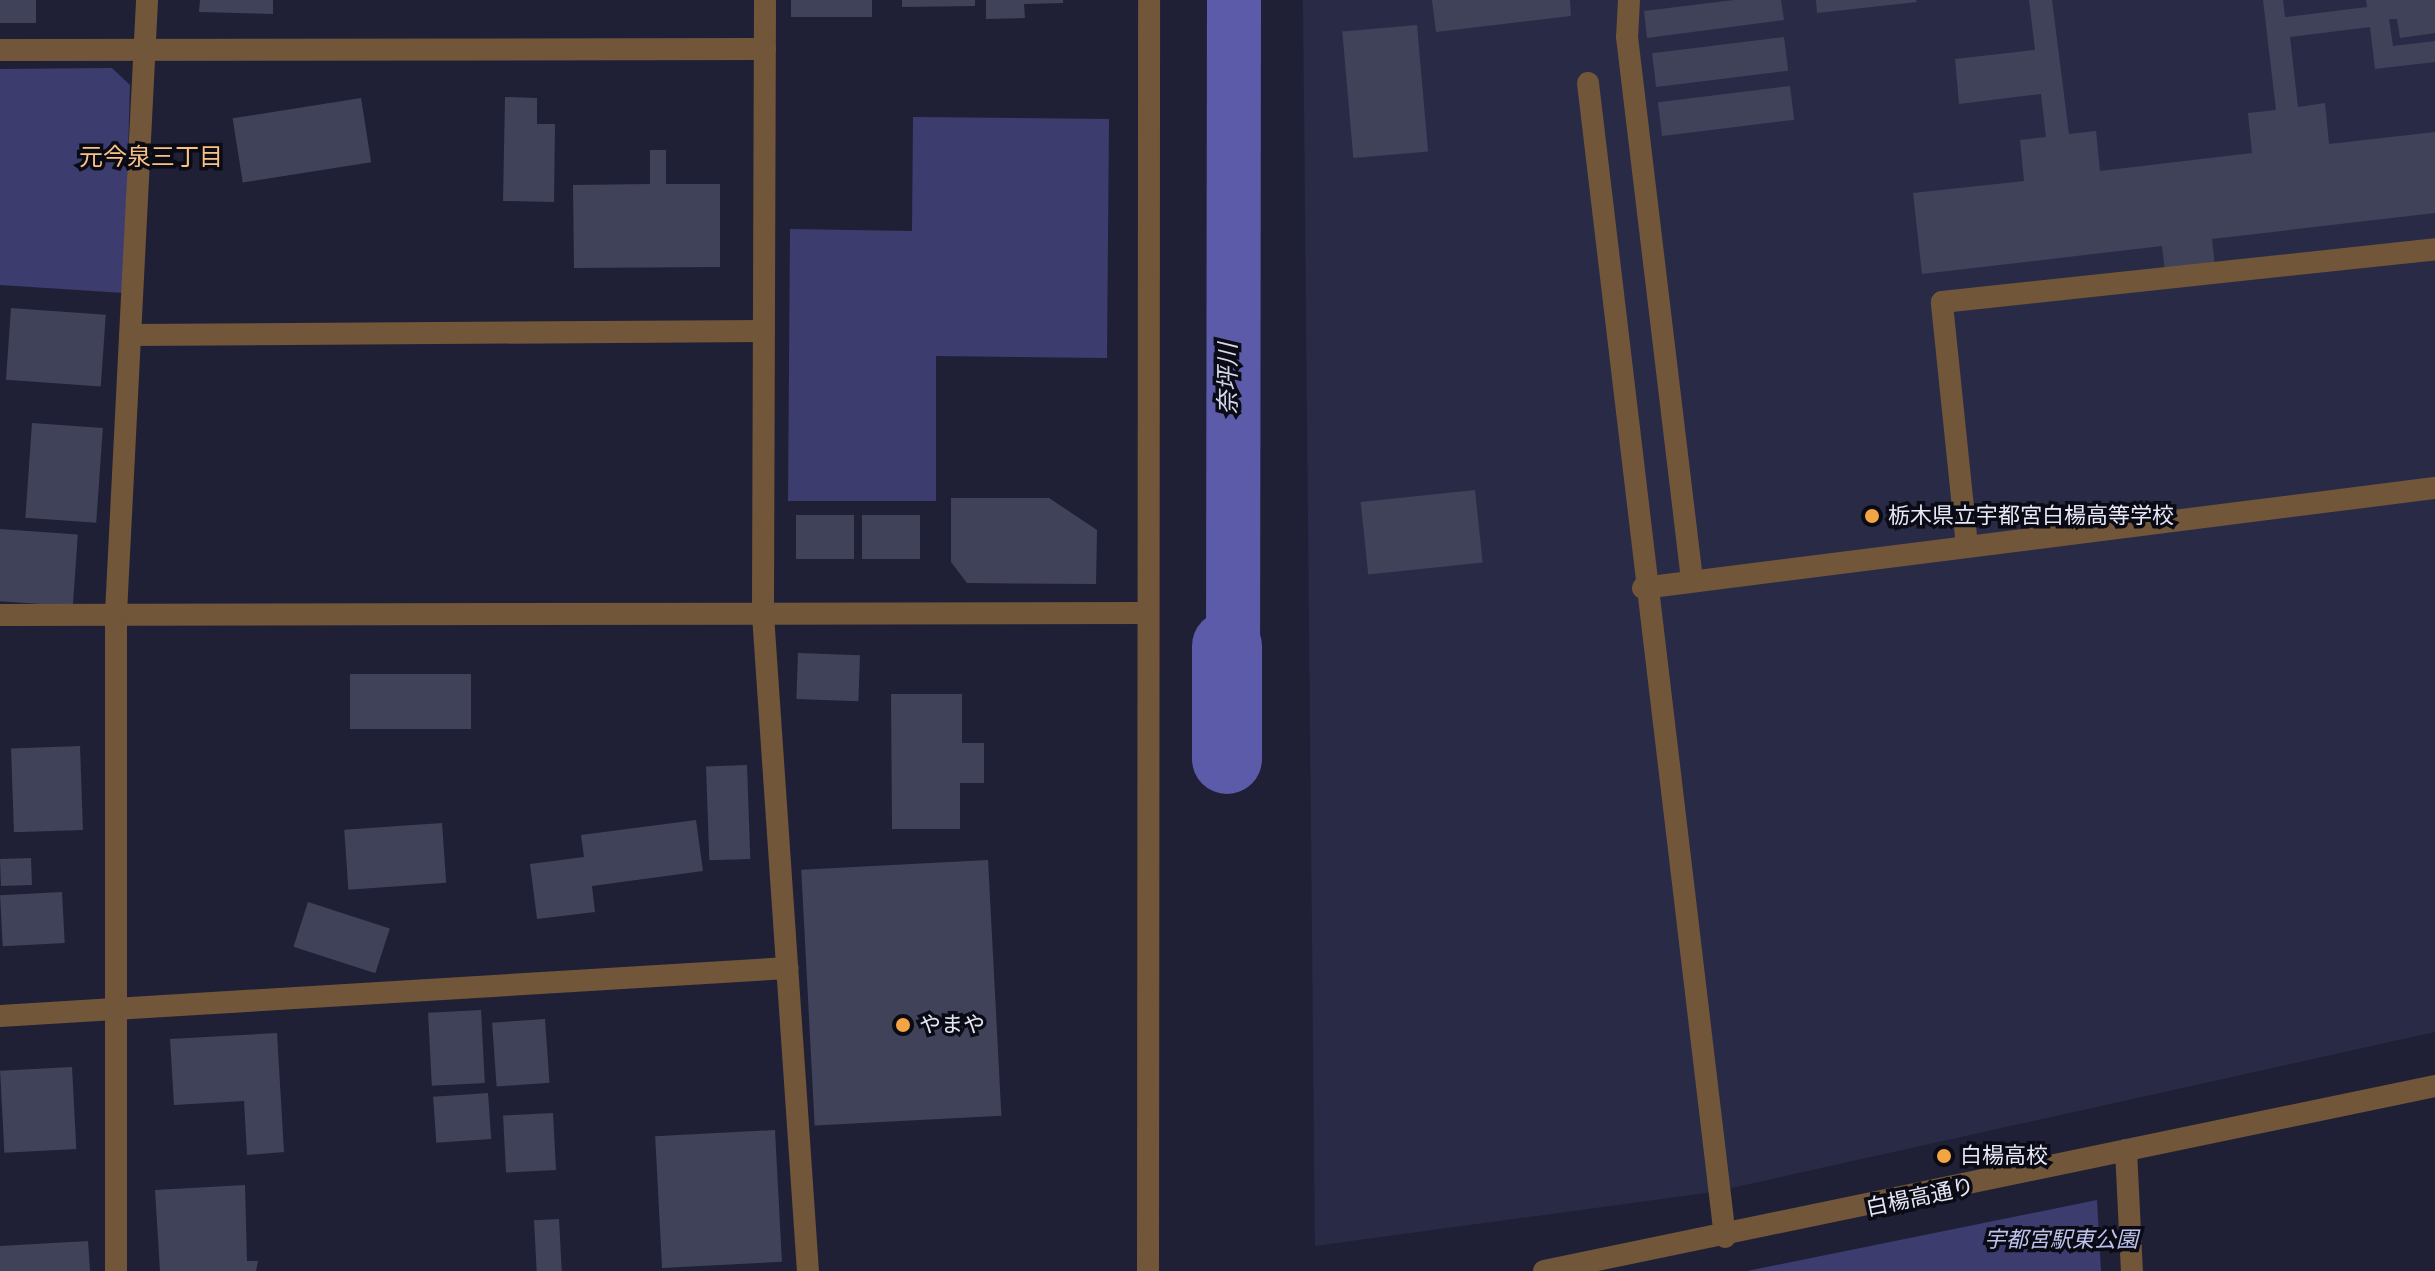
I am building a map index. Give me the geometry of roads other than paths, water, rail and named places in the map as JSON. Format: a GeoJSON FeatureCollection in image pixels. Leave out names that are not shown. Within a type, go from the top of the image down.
{"type":"FeatureCollection","features":[{"type":"Feature","properties":{"kind":"street"},"geometry":{"type":"LineString","coordinates":[[116,1271],[116,613],[147,0]]}},
{"type":"Feature","properties":{"kind":"street"},"geometry":{"type":"LineString","coordinates":[[765,0],[763,615],[808,1271]]}},
{"type":"Feature","properties":{"kind":"street"},"geometry":{"type":"LineString","coordinates":[[1148,1271],[1149,0]]}},
{"type":"Feature","properties":{"kind":"street"},"geometry":{"type":"LineString","coordinates":[[1629,0],[1627,37],[1692,580]]}},
{"type":"Feature","properties":{"kind":"street"},"geometry":{"type":"LineString","coordinates":[[0,50],[765,49]]}},
{"type":"Feature","properties":{"kind":"street"},"geometry":{"type":"LineString","coordinates":[[1588,83],[1643,588],[1725,1237]]}},
{"type":"Feature","properties":{"kind":"street"},"geometry":{"type":"LineString","coordinates":[[1967,546],[1942,302],[2435,249]]}},
{"type":"Feature","properties":{"kind":"street"},"geometry":{"type":"LineString","coordinates":[[130,335],[764,331]]}},
{"type":"Feature","properties":{"kind":"street"},"geometry":{"type":"LineString","coordinates":[[1643,588],[2435,488]]}},
{"type":"Feature","properties":{"kind":"street"},"geometry":{"type":"LineString","coordinates":[[0,615],[1148,613]]}},
{"type":"Feature","properties":{"kind":"street"},"geometry":{"type":"LineString","coordinates":[[0,1016],[788,968]]}},
{"type":"Feature","properties":{"kind":"street","name":"白楊高通り"},"geometry":{"type":"LineString","coordinates":[[1544,1271],[1725,1237],[2435,1086]]}},
{"type":"Feature","properties":{"kind":"street"},"geometry":{"type":"LineString","coordinates":[[2126,1150],[2132,1271]]}},
{"type":"Feature","properties":{"kind":"water"},"geometry":{"type":"Polygon","coordinates":[[[1207,0],[1261,0],[1260,688],[1247,745],[1211,743],[1206,663],[1207,0]]]}},
{"type":"Feature","properties":{"kind":"waterway","name":"奈坪川"},"geometry":{"type":"LineString","coordinates":[[1227,646],[1227,759]]}},
{"type":"Feature","properties":{"kind":"place","name":"栃木県立宇都宮白楊高等学校"},"geometry":{"type":"Point","coordinates":[1872,516]}},
{"type":"Feature","properties":{"kind":"place","name":"やまや"},"geometry":{"type":"Point","coordinates":[903,1025]}},
{"type":"Feature","properties":{"kind":"place","name":"白楊高校"},"geometry":{"type":"Point","coordinates":[1944,1156]}},
{"type":"Feature","properties":{"kind":"district","name":"元今泉三丁目"},"geometry":{"type":"Point","coordinates":[151,157]}},
{"type":"Feature","properties":{"kind":"park label","name":"宇都宮駅東公園"},"geometry":{"type":"Point","coordinates":[2061,1240]}}]}
